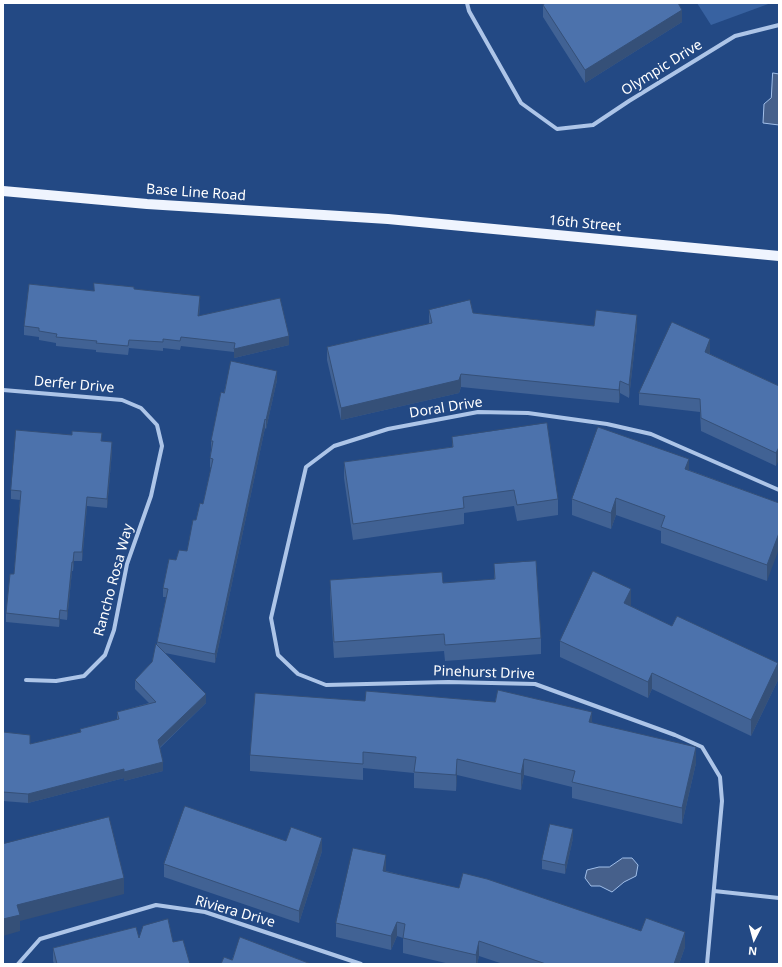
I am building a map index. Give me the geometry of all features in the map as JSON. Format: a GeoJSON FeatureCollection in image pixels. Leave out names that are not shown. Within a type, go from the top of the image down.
{"type":"FeatureCollection","features":[{"type":"Feature","properties":{"kind":"main road","name":"Base Line Road"},"geometry":{"type":"LineString","coordinates":[[3,191],[147,204],[388,220]]}},
{"type":"Feature","properties":{"kind":"main road","name":"16th Street"},"geometry":{"type":"LineString","coordinates":[[388,220],[779,256]]}},
{"type":"Feature","properties":{"kind":"street","name":"Olympic Drive"},"geometry":{"type":"LineString","coordinates":[[468,3],[469,11],[521,102],[558,129],[593,125],[629,101],[735,36],[779,25]]}},
{"type":"Feature","properties":{"kind":"street","name":"Derfer Drive"},"geometry":{"type":"LineString","coordinates":[[3,390],[122,400],[141,408]]}},
{"type":"Feature","properties":{"kind":"street","name":"Rancho Rosa Way"},"geometry":{"type":"LineString","coordinates":[[26,680],[56,682],[84,676],[105,655],[114,630],[127,564],[150,496],[162,446],[157,426],[141,408]]}},
{"type":"Feature","properties":{"kind":"street","name":"Doral Drive"},"geometry":{"type":"LineString","coordinates":[[278,655],[271,618],[306,467],[334,446],[388,430],[478,412],[528,412],[607,424],[651,434],[779,490]]}},
{"type":"Feature","properties":{"kind":"street","name":"Pinehurst Drive"},"geometry":{"type":"LineString","coordinates":[[278,655],[298,674],[326,684],[448,682],[535,684],[675,734],[702,747],[720,777],[722,800],[714,891]]}},
{"type":"Feature","properties":{"kind":"street"},"geometry":{"type":"LineString","coordinates":[[707,964],[714,891],[779,898]]}},
{"type":"Feature","properties":{"kind":"street","name":"Riviera Drive"},"geometry":{"type":"LineString","coordinates":[[18,964],[40,939],[156,905],[205,912],[361,964]]}},
{"type":"Feature","properties":{"kind":"shaded area"},"geometry":{"type":"Polygon","coordinates":[[[697,3],[771,3],[711,25],[697,3]]]}},
{"type":"Feature","properties":{"kind":"shaded area"},"geometry":{"type":"Polygon","coordinates":[[[773,73],[779,74],[779,125],[763,123],[764,104],[771,98],[773,73]]]}},
{"type":"Feature","properties":{"kind":"shaded area"},"geometry":{"type":"Polygon","coordinates":[[[623,858],[632,858],[638,865],[636,876],[624,882],[612,892],[600,886],[591,886],[585,878],[587,870],[599,867],[609,867],[623,858]]]}},
{"type":"Feature","properties":{"kind":"building"},"geometry":{"type":"Polygon","coordinates":[[[546,3],[678,3],[682,10],[585,70],[543,5],[546,3]]]}},
{"type":"Feature","properties":{"kind":"building"},"geometry":{"type":"Polygon","coordinates":[[[94,283],[200,296],[198,316],[280,298],[289,336],[234,349],[235,343],[181,337],[180,341],[163,339],[163,342],[129,340],[128,346],[56,337],[57,334],[39,331],[39,328],[24,326],[29,284],[94,291],[94,283]]]}},
{"type":"Feature","properties":{"kind":"building"},"geometry":{"type":"Polygon","coordinates":[[[470,300],[473,313],[594,326],[596,310],[637,315],[629,385],[620,381],[619,390],[461,374],[459,380],[341,408],[327,347],[432,323],[429,310],[470,300]]]}},
{"type":"Feature","properties":{"kind":"building"},"geometry":{"type":"Polygon","coordinates":[[[672,322],[710,339],[705,352],[779,386],[779,447],[776,453],[701,418],[700,399],[639,393],[672,322]]]}},
{"type":"Feature","properties":{"kind":"building"},"geometry":{"type":"Polygon","coordinates":[[[231,361],[277,371],[266,420],[265,419],[215,654],[157,642],[168,589],[163,588],[169,559],[176,560],[179,550],[187,551],[193,520],[196,520],[200,503],[203,504],[213,459],[210,458],[213,441],[211,441],[221,392],[224,393],[231,361]]]}},
{"type":"Feature","properties":{"kind":"building"},"geometry":{"type":"Polygon","coordinates":[[[547,423],[558,499],[517,505],[514,490],[463,497],[464,508],[353,524],[344,462],[453,447],[452,437],[547,423]]]}},
{"type":"Feature","properties":{"kind":"building"},"geometry":{"type":"Polygon","coordinates":[[[598,427],[689,459],[685,469],[779,503],[779,533],[767,565],[661,527],[665,516],[616,498],[611,513],[572,499],[598,427]]]}},
{"type":"Feature","properties":{"kind":"building"},"geometry":{"type":"Polygon","coordinates":[[[16,430],[72,435],[72,431],[102,433],[101,441],[112,442],[107,499],[87,497],[82,552],[74,552],[67,611],[60,610],[59,619],[6,613],[10,574],[14,574],[21,491],[11,490],[16,430]]]}},
{"type":"Feature","properties":{"kind":"building"},"geometry":{"type":"Polygon","coordinates":[[[536,561],[541,638],[445,645],[444,634],[334,642],[330,580],[442,572],[443,583],[495,579],[494,564],[536,561]]]}},
{"type":"Feature","properties":{"kind":"building"},"geometry":{"type":"Polygon","coordinates":[[[593,571],[631,589],[624,603],[672,626],[677,616],[778,663],[751,720],[652,673],[648,682],[560,641],[593,571]]]}},
{"type":"Feature","properties":{"kind":"building"},"geometry":{"type":"Polygon","coordinates":[[[156,644],[206,694],[158,740],[163,762],[124,772],[124,769],[28,794],[3,792],[3,732],[30,735],[30,744],[81,732],[80,729],[119,719],[117,712],[156,702],[135,680],[152,662],[156,644]]]}},
{"type":"Feature","properties":{"kind":"building"},"geometry":{"type":"Polygon","coordinates":[[[498,690],[592,712],[589,722],[696,747],[682,808],[572,782],[575,771],[524,759],[521,774],[457,759],[456,775],[414,772],[416,757],[363,752],[363,764],[250,755],[255,693],[365,701],[366,691],[495,702],[498,690]]]}},
{"type":"Feature","properties":{"kind":"building"},"geometry":{"type":"Polygon","coordinates":[[[185,806],[286,841],[291,827],[322,838],[299,911],[164,864],[185,806]]]}},
{"type":"Feature","properties":{"kind":"building"},"geometry":{"type":"Polygon","coordinates":[[[109,817],[124,878],[17,905],[20,915],[3,919],[3,844],[109,817]]]}},
{"type":"Feature","properties":{"kind":"building"},"geometry":{"type":"Polygon","coordinates":[[[550,824],[573,829],[565,865],[542,860],[550,824]]]}},
{"type":"Feature","properties":{"kind":"building"},"geometry":{"type":"Polygon","coordinates":[[[353,848],[386,855],[383,871],[459,888],[463,873],[487,879],[641,931],[646,918],[685,932],[674,964],[546,964],[479,941],[476,955],[403,938],[405,924],[397,922],[391,936],[336,923],[353,848]]]}},
{"type":"Feature","properties":{"kind":"building"},"geometry":{"type":"Polygon","coordinates":[[[168,919],[173,942],[183,940],[190,964],[57,964],[53,948],[136,927],[139,938],[143,926],[168,919]]]}},
{"type":"Feature","properties":{"kind":"building"},"geometry":{"type":"Polygon","coordinates":[[[240,937],[311,964],[221,964],[224,957],[232,960],[240,937]]]}}]}
